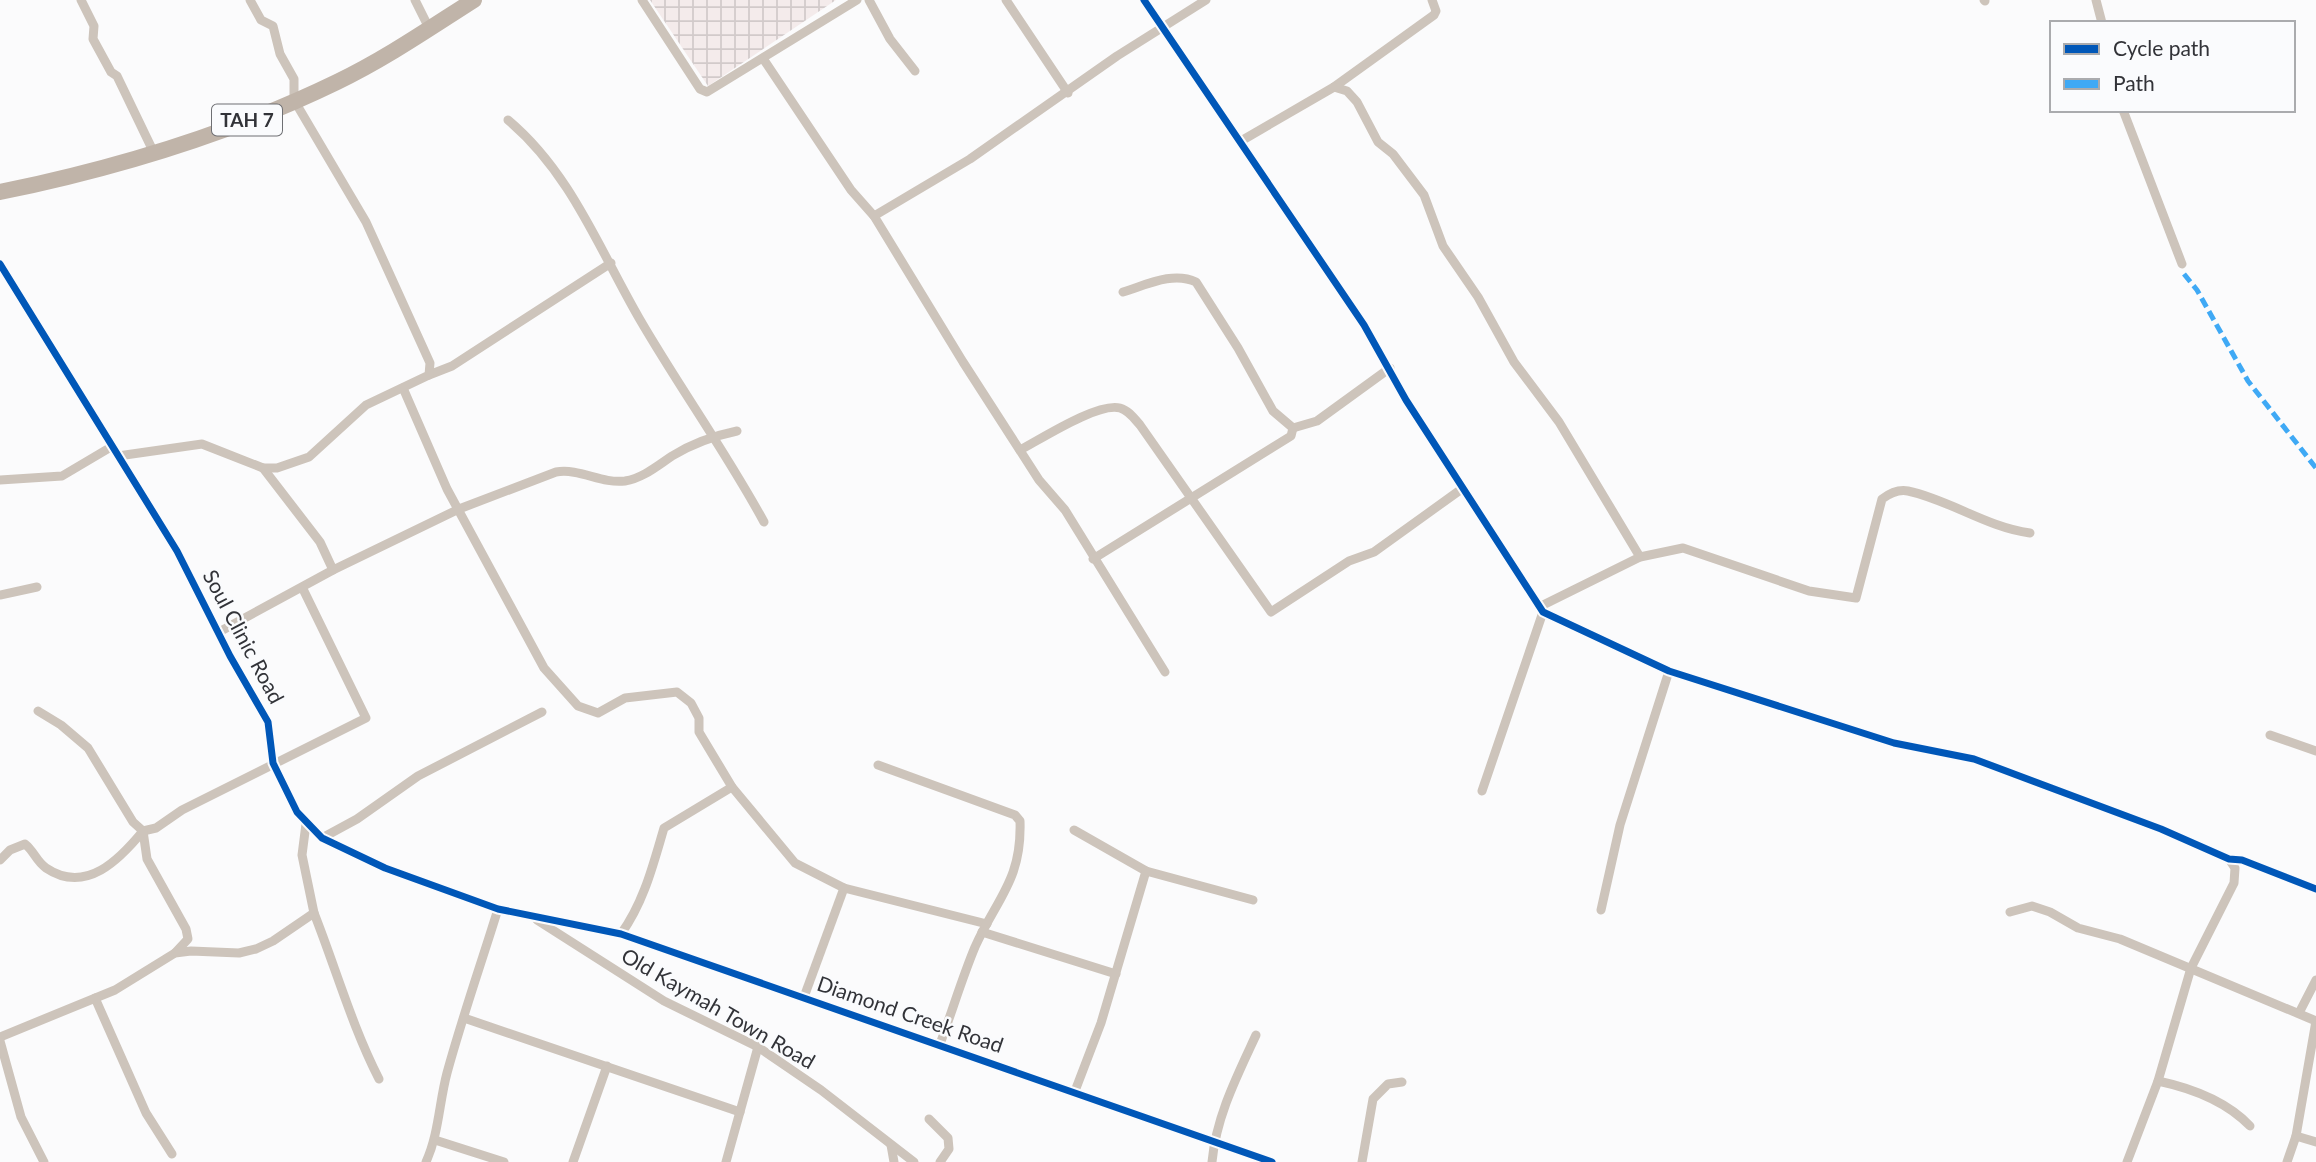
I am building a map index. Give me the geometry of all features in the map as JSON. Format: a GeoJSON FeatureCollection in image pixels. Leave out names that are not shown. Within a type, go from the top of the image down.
{"type":"FeatureCollection","features":[{"type":"Feature","properties":{"kind":"highway","name":"TAH 7"},"geometry":{"type":"LineString","coordinates":[[0,192],[71,178],[155,155],[294,100],[338,81],[474,0]]}},
{"type":"Feature","properties":{"kind":"street"},"geometry":{"type":"LineString","coordinates":[[81,0],[94,26],[93,39],[111,72],[117,76],[155,155]]}},
{"type":"Feature","properties":{"kind":"street"},"geometry":{"type":"LineString","coordinates":[[250,0],[261,20],[273,26],[281,54],[294,79],[294,100],[366,222],[430,363],[429,375]]}},
{"type":"Feature","properties":{"kind":"street"},"geometry":{"type":"LineString","coordinates":[[415,0],[429,28]]}},
{"type":"Feature","properties":{"kind":"street"},"geometry":{"type":"LineString","coordinates":[[642,0],[703,92],[764,60],[857,0]]}},
{"type":"Feature","properties":{"kind":"street"},"geometry":{"type":"LineString","coordinates":[[869,0],[890,39],[915,71]]}},
{"type":"Feature","properties":{"kind":"street"},"geometry":{"type":"LineString","coordinates":[[1006,0],[1068,93]]}},
{"type":"Feature","properties":{"kind":"street"},"geometry":{"type":"LineString","coordinates":[[1144,0],[1241,141],[1390,368],[1406,400],[1541,609],[1669,671],[1894,743],[1974,759],[2161,829],[2229,859],[2242,860],[2316,890]]}},
{"type":"Feature","properties":{"kind":"street"},"geometry":{"type":"LineString","coordinates":[[874,216],[970,159],[1068,93],[1117,56],[1206,0]]}},
{"type":"Feature","properties":{"kind":"street"},"geometry":{"type":"LineString","coordinates":[[1241,141],[1334,87],[1434,15],[1437,11],[1432,0]]}},
{"type":"Feature","properties":{"kind":"street"},"geometry":{"type":"LineString","coordinates":[[2096,0],[2101,21]]}},
{"type":"Feature","properties":{"kind":"street"},"geometry":{"type":"LineString","coordinates":[[764,60],[851,190],[874,216],[1039,480],[1065,510],[1165,672]]}},
{"type":"Feature","properties":{"kind":"street"},"geometry":{"type":"LineString","coordinates":[[1334,87],[1347,91],[1357,102],[1378,142],[1392,154],[1424,195],[1443,246],[1478,297],[1514,362],[1559,422],[1640,557]]}},
{"type":"Feature","properties":{"kind":"street"},"geometry":{"type":"LineString","coordinates":[[2124,112],[2182,264]]}},
{"type":"Feature","properties":{"kind":"street"},"geometry":{"type":"LineString","coordinates":[[508,120],[533,141],[554,166],[611,263],[638,317],[764,522]]}},
{"type":"Feature","properties":{"kind":"street"},"geometry":{"type":"LineString","coordinates":[[118,456],[202,444],[262,468],[277,468],[309,457],[366,405],[463,359],[611,263]]}},
{"type":"Feature","properties":{"kind":"street","name":"Soul Clinic Road"},"geometry":{"type":"LineString","coordinates":[[0,264],[177,551],[268,722],[273,763],[306,824],[322,838],[385,868],[498,909],[532,917]]}},
{"type":"Feature","properties":{"kind":"street"},"geometry":{"type":"LineString","coordinates":[[1123,292],[1174,277],[1184,277],[1196,282],[1238,348],[1273,411],[1293,428]]}},
{"type":"Feature","properties":{"kind":"street"},"geometry":{"type":"LineString","coordinates":[[1293,428],[1317,421],[1390,368]]}},
{"type":"Feature","properties":{"kind":"street"},"geometry":{"type":"LineString","coordinates":[[403,388],[459,509],[544,668],[578,706],[598,713],[625,698],[677,692],[691,704],[699,718],[699,732],[732,788],[795,863],[844,888],[984,928],[1116,974]]}},
{"type":"Feature","properties":{"kind":"street"},"geometry":{"type":"LineString","coordinates":[[1020,450],[1098,410],[1116,407],[1126,410],[1140,425],[1270,612],[1349,561],[1374,552],[1463,488]]}},
{"type":"Feature","properties":{"kind":"street"},"geometry":{"type":"LineString","coordinates":[[1093,559],[1192,500],[1291,436],[1293,428]]}},
{"type":"Feature","properties":{"kind":"street"},"geometry":{"type":"LineString","coordinates":[[219,632],[303,589],[333,570],[459,509],[556,472],[571,470],[599,479],[622,481],[639,477],[710,437],[737,431]]}},
{"type":"Feature","properties":{"kind":"street"},"geometry":{"type":"LineString","coordinates":[[0,480],[62,476],[111,447]]}},
{"type":"Feature","properties":{"kind":"street"},"geometry":{"type":"LineString","coordinates":[[262,468],[320,542],[333,570]]}},
{"type":"Feature","properties":{"kind":"street"},"geometry":{"type":"LineString","coordinates":[[1482,791],[1541,609],[1640,557],[1683,548],[1808,591],[1856,598],[1882,499],[1891,492],[1906,491],[1982,521],[2030,533]]}},
{"type":"Feature","properties":{"kind":"street"},"geometry":{"type":"LineString","coordinates":[[0,595],[37,587]]}},
{"type":"Feature","properties":{"kind":"street"},"geometry":{"type":"LineString","coordinates":[[0,860],[10,850],[25,844],[34,858],[54,873],[76,876],[99,872],[117,863],[143,831],[156,828],[182,810],[367,716],[303,589]]}},
{"type":"Feature","properties":{"kind":"street"},"geometry":{"type":"LineString","coordinates":[[1601,910],[1620,825],[1669,671]]}},
{"type":"Feature","properties":{"kind":"street"},"geometry":{"type":"LineString","coordinates":[[38,711],[61,725],[88,748],[133,822],[143,831],[147,859],[186,929],[188,939],[175,953],[115,990],[0,1039],[21,1117],[44,1162]]}},
{"type":"Feature","properties":{"kind":"street"},"geometry":{"type":"LineString","coordinates":[[322,838],[358,819],[418,776],[542,712]]}},
{"type":"Feature","properties":{"kind":"street"},"geometry":{"type":"LineString","coordinates":[[2270,735],[2316,751]]}},
{"type":"Feature","properties":{"kind":"street"},"geometry":{"type":"LineString","coordinates":[[878,765],[1015,815],[1020,821],[1018,852],[1011,883],[984,928],[940,1044]]}},
{"type":"Feature","properties":{"kind":"street"},"geometry":{"type":"LineString","coordinates":[[621,934],[632,919],[647,885],[664,828],[732,788]]}},
{"type":"Feature","properties":{"kind":"street"},"geometry":{"type":"LineString","coordinates":[[306,824],[302,855],[314,914],[341,983],[352,1023],[379,1079]]}},
{"type":"Feature","properties":{"kind":"street"},"geometry":{"type":"LineString","coordinates":[[1074,830],[1146,871],[1253,900]]}},
{"type":"Feature","properties":{"kind":"street"},"geometry":{"type":"LineString","coordinates":[[2127,1162],[2158,1081],[2191,968],[2234,883],[2235,869],[2229,859]]}},
{"type":"Feature","properties":{"kind":"street"},"geometry":{"type":"LineString","coordinates":[[1075,1091],[1116,974],[1146,871]]}},
{"type":"Feature","properties":{"kind":"street"},"geometry":{"type":"LineString","coordinates":[[804,997],[844,888]]}},
{"type":"Feature","properties":{"kind":"street"},"geometry":{"type":"LineString","coordinates":[[2010,912],[2032,906],[2078,928],[2108,935],[2316,1021],[2296,1136],[2287,1162]]}},
{"type":"Feature","properties":{"kind":"street"},"geometry":{"type":"LineString","coordinates":[[426,1162],[435,1140],[445,1080],[498,909]]}},
{"type":"Feature","properties":{"kind":"street"},"geometry":{"type":"LineString","coordinates":[[175,953],[239,953],[256,949],[314,914]]}},
{"type":"Feature","properties":{"kind":"street","name":"Diamond Creek Road"},"geometry":{"type":"LineString","coordinates":[[532,917],[621,934],[1214,1139],[1272,1162]]}},
{"type":"Feature","properties":{"kind":"street","name":"Old Kaymah Town Road"},"geometry":{"type":"LineString","coordinates":[[532,917],[664,1001],[758,1048],[821,1090],[914,1162]]}},
{"type":"Feature","properties":{"kind":"street"},"geometry":{"type":"LineString","coordinates":[[2299,1013],[2316,980]]}},
{"type":"Feature","properties":{"kind":"street"},"geometry":{"type":"LineString","coordinates":[[94,998],[146,1113],[172,1154]]}},
{"type":"Feature","properties":{"kind":"street"},"geometry":{"type":"LineString","coordinates":[[464,1018],[740,1112]]}},
{"type":"Feature","properties":{"kind":"street"},"geometry":{"type":"LineString","coordinates":[[1212,1162],[1214,1139],[1230,1092],[1256,1035]]}},
{"type":"Feature","properties":{"kind":"street"},"geometry":{"type":"LineString","coordinates":[[726,1162],[758,1048]]}},
{"type":"Feature","properties":{"kind":"street"},"geometry":{"type":"LineString","coordinates":[[573,1162],[607,1066]]}},
{"type":"Feature","properties":{"kind":"street"},"geometry":{"type":"LineString","coordinates":[[2158,1081],[2189,1088],[2239,1114],[2250,1126]]}},
{"type":"Feature","properties":{"kind":"street"},"geometry":{"type":"LineString","coordinates":[[1362,1162],[1373,1099],[1388,1084],[1402,1082]]}},
{"type":"Feature","properties":{"kind":"street"},"geometry":{"type":"LineString","coordinates":[[929,1119],[948,1138],[949,1149],[940,1162]]}},
{"type":"Feature","properties":{"kind":"street"},"geometry":{"type":"LineString","coordinates":[[2296,1136],[2316,1142]]}},
{"type":"Feature","properties":{"kind":"street"},"geometry":{"type":"LineString","coordinates":[[435,1140],[504,1162]]}},
{"type":"Feature","properties":{"kind":"street"},"geometry":{"type":"LineString","coordinates":[[891,1145],[894,1162]]}},
{"type":"Feature","properties":{"kind":"shaded area"},"geometry":{"type":"Polygon","coordinates":[[[650,0],[836,0],[708,86],[650,0]]]}},
{"type":"Feature","properties":{"kind":"marked path"},"geometry":{"type":"LineString","coordinates":[[2184,274],[2197,290],[2248,381],[2316,468]]}},
{"type":"Feature","properties":{"kind":"cycle path"},"geometry":{"type":"LineString","coordinates":[[1144,0],[1364,325],[1406,400],[1543,612],[1669,671],[1894,743],[1974,759],[2161,829],[2229,859],[2242,860],[2316,889]]}},
{"type":"Feature","properties":{"kind":"cycle path"},"geometry":{"type":"LineString","coordinates":[[0,264],[177,551],[230,656],[268,722],[273,763],[297,812],[322,838],[385,868],[498,909],[621,934],[1272,1162]]}}]}
